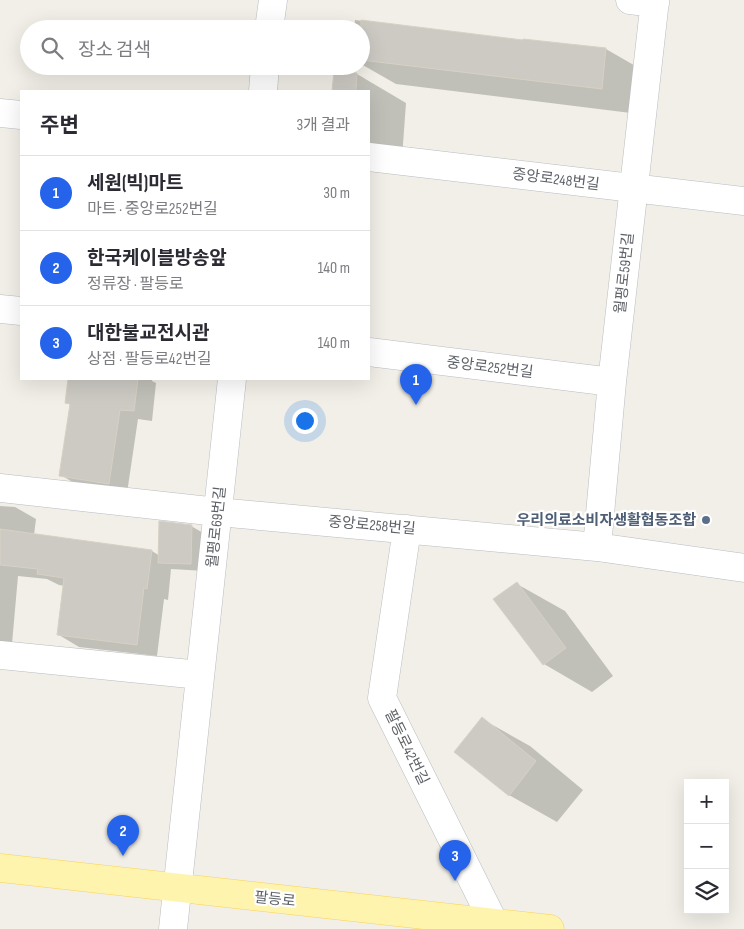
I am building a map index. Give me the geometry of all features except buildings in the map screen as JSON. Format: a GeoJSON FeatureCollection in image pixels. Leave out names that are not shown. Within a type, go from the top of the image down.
{"type":"FeatureCollection","features":[{"type":"Feature","properties":{"kind":"main road","name":"팔등로"},"geometry":{"type":"LineString","coordinates":[[0,868],[494,926],[550,929]]}},
{"type":"Feature","properties":{"kind":"street"},"geometry":{"type":"LineString","coordinates":[[271,20],[273,0]]}},
{"type":"Feature","properties":{"kind":"street","name":"월평로59번길"},"geometry":{"type":"LineString","coordinates":[[597,547],[612,382],[634,188],[647,1]]}},
{"type":"Feature","properties":{"kind":"street"},"geometry":{"type":"LineString","coordinates":[[263,90],[265,75]]}},
{"type":"Feature","properties":{"kind":"street"},"geometry":{"type":"LineString","coordinates":[[0,113],[20,115]]}},
{"type":"Feature","properties":{"kind":"street","name":"중앙로248번길"},"geometry":{"type":"LineString","coordinates":[[370,156],[744,201]]}},
{"type":"Feature","properties":{"kind":"street"},"geometry":{"type":"LineString","coordinates":[[0,309],[20,311]]}},
{"type":"Feature","properties":{"kind":"street","name":"중앙로252번길"},"geometry":{"type":"LineString","coordinates":[[370,352],[612,382]]}},
{"type":"Feature","properties":{"kind":"street","name":"월평로69번길"},"geometry":{"type":"LineString","coordinates":[[173,929],[232,380]]}},
{"type":"Feature","properties":{"kind":"street","name":"중앙로258번길"},"geometry":{"type":"LineString","coordinates":[[0,488],[218,512],[597,547],[744,568]]}},
{"type":"Feature","properties":{"kind":"street","name":"팔등로42번길"},"geometry":{"type":"LineString","coordinates":[[407,528],[382,698],[494,926]]}},
{"type":"Feature","properties":{"kind":"street"},"geometry":{"type":"LineString","coordinates":[[0,655],[200,675]]}},
{"type":"Feature","properties":{"kind":"place","name":"세원(빅)마트"},"geometry":{"type":"Point","coordinates":[416,405]}},
{"type":"Feature","properties":{"kind":"place","name":"우리의료소비자생활협동조합"},"geometry":{"type":"Point","coordinates":[706,520]}},
{"type":"Feature","properties":{"kind":"place","name":"한국케이블방송앞"},"geometry":{"type":"Point","coordinates":[123,856]}},
{"type":"Feature","properties":{"kind":"place","name":"대한불교전시관"},"geometry":{"type":"Point","coordinates":[455,881]}}]}
